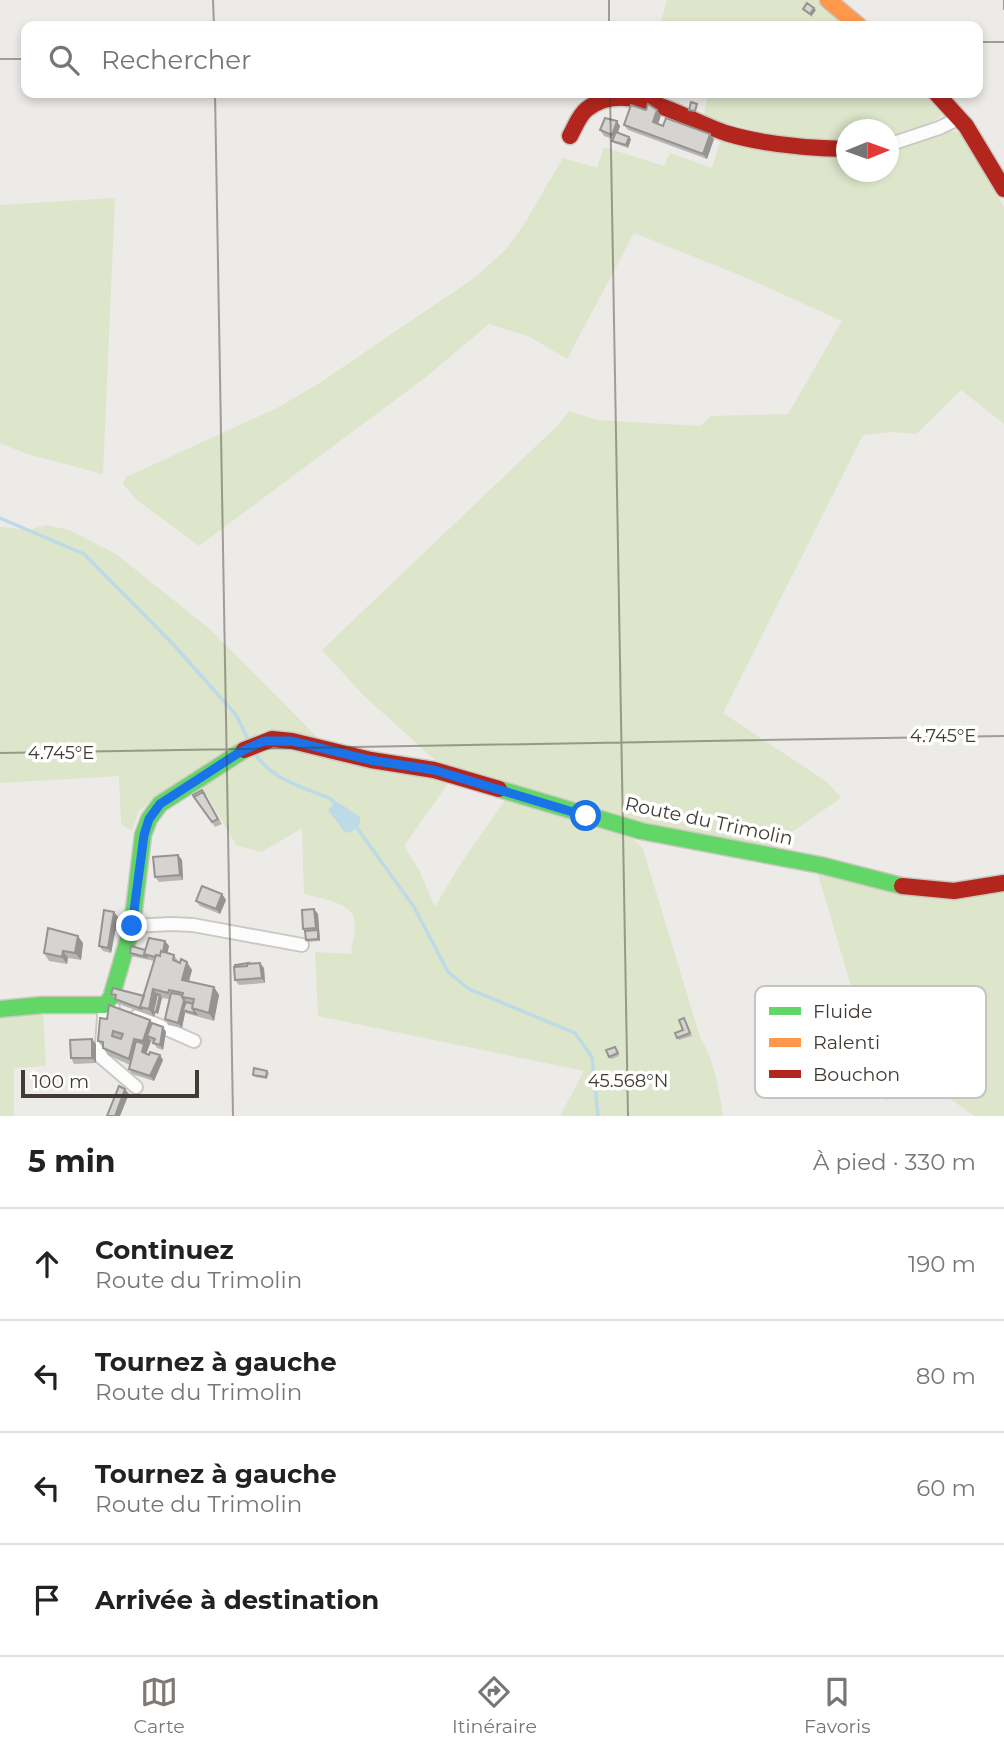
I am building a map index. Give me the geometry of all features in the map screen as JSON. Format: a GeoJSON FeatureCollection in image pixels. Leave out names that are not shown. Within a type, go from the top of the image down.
{"type":"FeatureCollection","features":[{"type":"Feature","properties":{"kind":"street"},"geometry":{"type":"LineString","coordinates":[[828,0],[853,21]]}},
{"type":"Feature","properties":{"kind":"street"},"geometry":{"type":"LineString","coordinates":[[941,98],[981,146],[1004,189]]}},
{"type":"Feature","properties":{"kind":"street"},"geometry":{"type":"LineString","coordinates":[[570,136],[581,114],[597,102],[606,99],[641,99],[727,133],[796,146],[836,148]]}},
{"type":"Feature","properties":{"kind":"street"},"geometry":{"type":"LineString","coordinates":[[899,141],[960,118]]}},
{"type":"Feature","properties":{"kind":"street","name":"Route du Trimolin"},"geometry":{"type":"LineString","coordinates":[[104,1005],[111,998],[132,926],[144,835],[149,819],[160,804],[240,752],[264,741],[281,739],[370,760],[453,775],[641,831],[820,865],[912,888],[954,891],[1004,883]]}},
{"type":"Feature","properties":{"kind":"street"},"geometry":{"type":"LineString","coordinates":[[132,926],[193,925],[302,945]]}},
{"type":"Feature","properties":{"kind":"street"},"geometry":{"type":"LineString","coordinates":[[0,1009],[42,1005],[104,1005],[194,1041]]}},
{"type":"Feature","properties":{"kind":"street"},"geometry":{"type":"LineString","coordinates":[[104,1005],[102,1056],[136,1087]]}},
{"type":"Feature","properties":{"kind":"green space"},"geometry":{"type":"Polygon","coordinates":[[[667,0],[817,0],[841,21],[661,21],[667,0]]]}},
{"type":"Feature","properties":{"kind":"green space"},"geometry":{"type":"Polygon","coordinates":[[[707,98],[928,98],[942,115],[923,127],[899,134],[899,119],[836,119],[836,143],[792,138],[704,115],[707,98]]]}},
{"type":"Feature","properties":{"kind":"green space"},"geometry":{"type":"Polygon","coordinates":[[[949,131],[958,132],[966,140],[1004,207],[1004,424],[961,390],[916,434],[892,432],[863,435],[723,713],[827,782],[841,798],[767,849],[669,832],[435,760],[363,695],[322,650],[558,425],[569,411],[597,420],[700,426],[711,416],[788,414],[842,321],[742,276],[634,233],[567,359],[530,337],[489,324],[426,377],[199,546],[137,500],[123,484],[126,477],[277,408],[318,384],[477,276],[506,249],[523,226],[563,158],[597,168],[604,147],[664,166],[670,153],[712,168],[722,135],[836,153],[836,182],[899,182],[899,147],[949,131]]]}},
{"type":"Feature","properties":{"kind":"green space"},"geometry":{"type":"Polygon","coordinates":[[[115,198],[103,474],[27,454],[0,443],[0,205],[115,198]]]}},
{"type":"Feature","properties":{"kind":"green space"},"geometry":{"type":"Polygon","coordinates":[[[46,525],[69,530],[116,554],[211,630],[320,740],[284,730],[260,732],[206,770],[154,799],[139,811],[132,831],[121,824],[119,776],[0,783],[0,527],[28,530],[46,525]]]}},
{"type":"Feature","properties":{"kind":"green space"},"geometry":{"type":"Polygon","coordinates":[[[281,745],[449,782],[404,846],[419,870],[435,907],[461,863],[506,799],[631,836],[643,849],[700,1037],[718,1085],[723,1116],[560,1116],[584,1071],[318,1016],[315,952],[351,954],[355,927],[352,913],[341,905],[304,894],[302,828],[262,852],[237,846],[201,786],[250,753],[281,745]]]}},
{"type":"Feature","properties":{"kind":"green space"},"geometry":{"type":"Polygon","coordinates":[[[817,871],[901,893],[934,898],[964,897],[1004,889],[1004,1116],[974,1116],[949,1098],[986,1098],[986,986],[851,986],[817,871]]]}},
{"type":"Feature","properties":{"kind":"green space"},"geometry":{"type":"Polygon","coordinates":[[[43,1012],[46,1066],[14,1068],[14,1116],[0,1116],[0,1016],[43,1012]]]}},
{"type":"Feature","properties":{"kind":"water"},"geometry":{"type":"Polygon","coordinates":[[[335,803],[360,817],[360,824],[350,833],[344,831],[328,810],[335,803]]]}},
{"type":"Feature","properties":{"kind":"building"},"geometry":{"type":"Polygon","coordinates":[[[807,3],[814,8],[810,14],[803,9],[807,3]]]}},
{"type":"Feature","properties":{"kind":"building"},"geometry":{"type":"Polygon","coordinates":[[[691,102],[697,104],[695,111],[689,110],[691,102]]]}},
{"type":"Feature","properties":{"kind":"building"},"geometry":{"type":"Polygon","coordinates":[[[648,104],[657,110],[653,122],[663,126],[666,118],[710,134],[703,154],[624,125],[631,105],[646,110],[648,104]]]}},
{"type":"Feature","properties":{"kind":"building"},"geometry":{"type":"Polygon","coordinates":[[[605,118],[617,121],[612,135],[600,130],[605,118]]]}},
{"type":"Feature","properties":{"kind":"building"},"geometry":{"type":"Polygon","coordinates":[[[616,132],[629,137],[626,145],[612,141],[616,132]]]}},
{"type":"Feature","properties":{"kind":"building"},"geometry":{"type":"Polygon","coordinates":[[[203,792],[218,819],[212,822],[194,797],[203,792]]]}},
{"type":"Feature","properties":{"kind":"building"},"geometry":{"type":"Polygon","coordinates":[[[178,855],[180,875],[155,877],[153,857],[178,855]]]}},
{"type":"Feature","properties":{"kind":"building"},"geometry":{"type":"Polygon","coordinates":[[[202,886],[222,894],[216,909],[196,901],[202,886]]]}},
{"type":"Feature","properties":{"kind":"building"},"geometry":{"type":"Polygon","coordinates":[[[314,909],[316,928],[303,929],[302,910],[314,909]]]}},
{"type":"Feature","properties":{"kind":"building"},"geometry":{"type":"Polygon","coordinates":[[[104,910],[114,912],[108,948],[99,946],[104,910]]]}},
{"type":"Feature","properties":{"kind":"building"},"geometry":{"type":"Polygon","coordinates":[[[48,928],[78,936],[75,953],[63,951],[62,957],[44,953],[48,928]]]}},
{"type":"Feature","properties":{"kind":"building"},"geometry":{"type":"Polygon","coordinates":[[[318,930],[318,939],[306,940],[305,931],[318,930]]]}},
{"type":"Feature","properties":{"kind":"building"},"geometry":{"type":"Polygon","coordinates":[[[149,938],[165,941],[160,956],[144,954],[149,938]]]}},
{"type":"Feature","properties":{"kind":"building"},"geometry":{"type":"Polygon","coordinates":[[[131,946],[145,950],[146,957],[130,953],[131,946]]]}},
{"type":"Feature","properties":{"kind":"building"},"geometry":{"type":"Polygon","coordinates":[[[161,951],[174,955],[173,960],[180,963],[181,959],[187,962],[182,980],[214,987],[209,1013],[192,1008],[194,999],[182,997],[183,993],[169,990],[168,993],[153,989],[149,1009],[140,1007],[156,955],[160,956],[161,951]]]}},
{"type":"Feature","properties":{"kind":"building"},"geometry":{"type":"Polygon","coordinates":[[[260,963],[262,978],[235,980],[234,967],[260,963]]]}},
{"type":"Feature","properties":{"kind":"building"},"geometry":{"type":"Polygon","coordinates":[[[113,988],[144,996],[140,1007],[142,1009],[115,999],[116,995],[111,994],[113,988]]]}},
{"type":"Feature","properties":{"kind":"building"},"geometry":{"type":"Polygon","coordinates":[[[171,993],[182,995],[184,1000],[178,1023],[165,1019],[171,993]]]}},
{"type":"Feature","properties":{"kind":"building"},"geometry":{"type":"Polygon","coordinates":[[[157,994],[160,995],[156,1012],[153,1011],[157,994]]]}},
{"type":"Feature","properties":{"kind":"building"},"geometry":{"type":"Polygon","coordinates":[[[186,1002],[193,1004],[192,1008],[196,1014],[183,1010],[186,1002]]]}},
{"type":"Feature","properties":{"kind":"building"},"geometry":{"type":"Polygon","coordinates":[[[109,1005],[150,1020],[143,1041],[134,1039],[129,1059],[103,1048],[103,1042],[98,1041],[100,1018],[107,1019],[109,1005]],[[113,1031],[112,1036],[121,1039],[123,1034],[113,1031]]]}},
{"type":"Feature","properties":{"kind":"building"},"geometry":{"type":"Polygon","coordinates":[[[684,1018],[690,1033],[677,1038],[675,1033],[683,1030],[679,1020],[684,1018]]]}},
{"type":"Feature","properties":{"kind":"building"},"geometry":{"type":"Polygon","coordinates":[[[152,1023],[163,1027],[160,1045],[153,1043],[155,1039],[147,1036],[152,1023]]]}},
{"type":"Feature","properties":{"kind":"building"},"geometry":{"type":"Polygon","coordinates":[[[92,1039],[92,1058],[71,1058],[70,1040],[92,1039]]]}},
{"type":"Feature","properties":{"kind":"building"},"geometry":{"type":"Polygon","coordinates":[[[136,1041],[144,1044],[142,1052],[160,1055],[150,1076],[129,1069],[136,1041]]]}},
{"type":"Feature","properties":{"kind":"building"},"geometry":{"type":"Polygon","coordinates":[[[615,1047],[618,1053],[609,1057],[606,1050],[615,1047]]]}},
{"type":"Feature","properties":{"kind":"building"},"geometry":{"type":"Polygon","coordinates":[[[254,1068],[267,1071],[266,1077],[253,1075],[254,1068]]]}},
{"type":"Feature","properties":{"kind":"building"},"geometry":{"type":"Polygon","coordinates":[[[119,1086],[125,1089],[115,1116],[107,1116],[119,1086]]]}},
{"type":"Feature","properties":{"kind":"waterway"},"geometry":{"type":"LineString","coordinates":[[0,518],[84,554],[173,644],[236,715],[250,743]]}},
{"type":"Feature","properties":{"kind":"waterway"},"geometry":{"type":"LineString","coordinates":[[253,750],[277,775],[331,799],[338,806]]}},
{"type":"Feature","properties":{"kind":"waterway"},"geometry":{"type":"LineString","coordinates":[[355,825],[414,907],[448,972],[469,989],[575,1033],[592,1057],[598,1116]]}},
{"type":"Feature","properties":{"kind":"traffic: fast"},"geometry":{"type":"LineString","coordinates":[[0,1009],[42,1005],[105,1005],[111,998],[132,926],[143,835],[149,819],[160,804],[244,750]]}},
{"type":"Feature","properties":{"kind":"traffic: fast"},"geometry":{"type":"LineString","coordinates":[[499,789],[641,831],[820,865],[902,886]]}},
{"type":"Feature","properties":{"kind":"traffic: slow"},"geometry":{"type":"LineString","coordinates":[[828,0],[853,21]]}},
{"type":"Feature","properties":{"kind":"traffic: jam"},"geometry":{"type":"LineString","coordinates":[[570,136],[587,109],[603,100],[620,98],[658,105],[743,138],[836,149]]}},
{"type":"Feature","properties":{"kind":"traffic: jam"},"geometry":{"type":"LineString","coordinates":[[941,98],[966,126],[1004,189]]}},
{"type":"Feature","properties":{"kind":"traffic: jam"},"geometry":{"type":"LineString","coordinates":[[244,750],[272,739],[292,741],[371,760],[434,770],[499,789]]}},
{"type":"Feature","properties":{"kind":"traffic: jam"},"geometry":{"type":"LineString","coordinates":[[902,886],[954,891],[1004,883]]}},
{"type":"Feature","properties":{"kind":"route"},"geometry":{"type":"LineString","coordinates":[[132,926],[144,835],[149,819],[160,804],[240,752],[264,741],[281,739],[370,760],[434,770],[586,816]]}}]}
